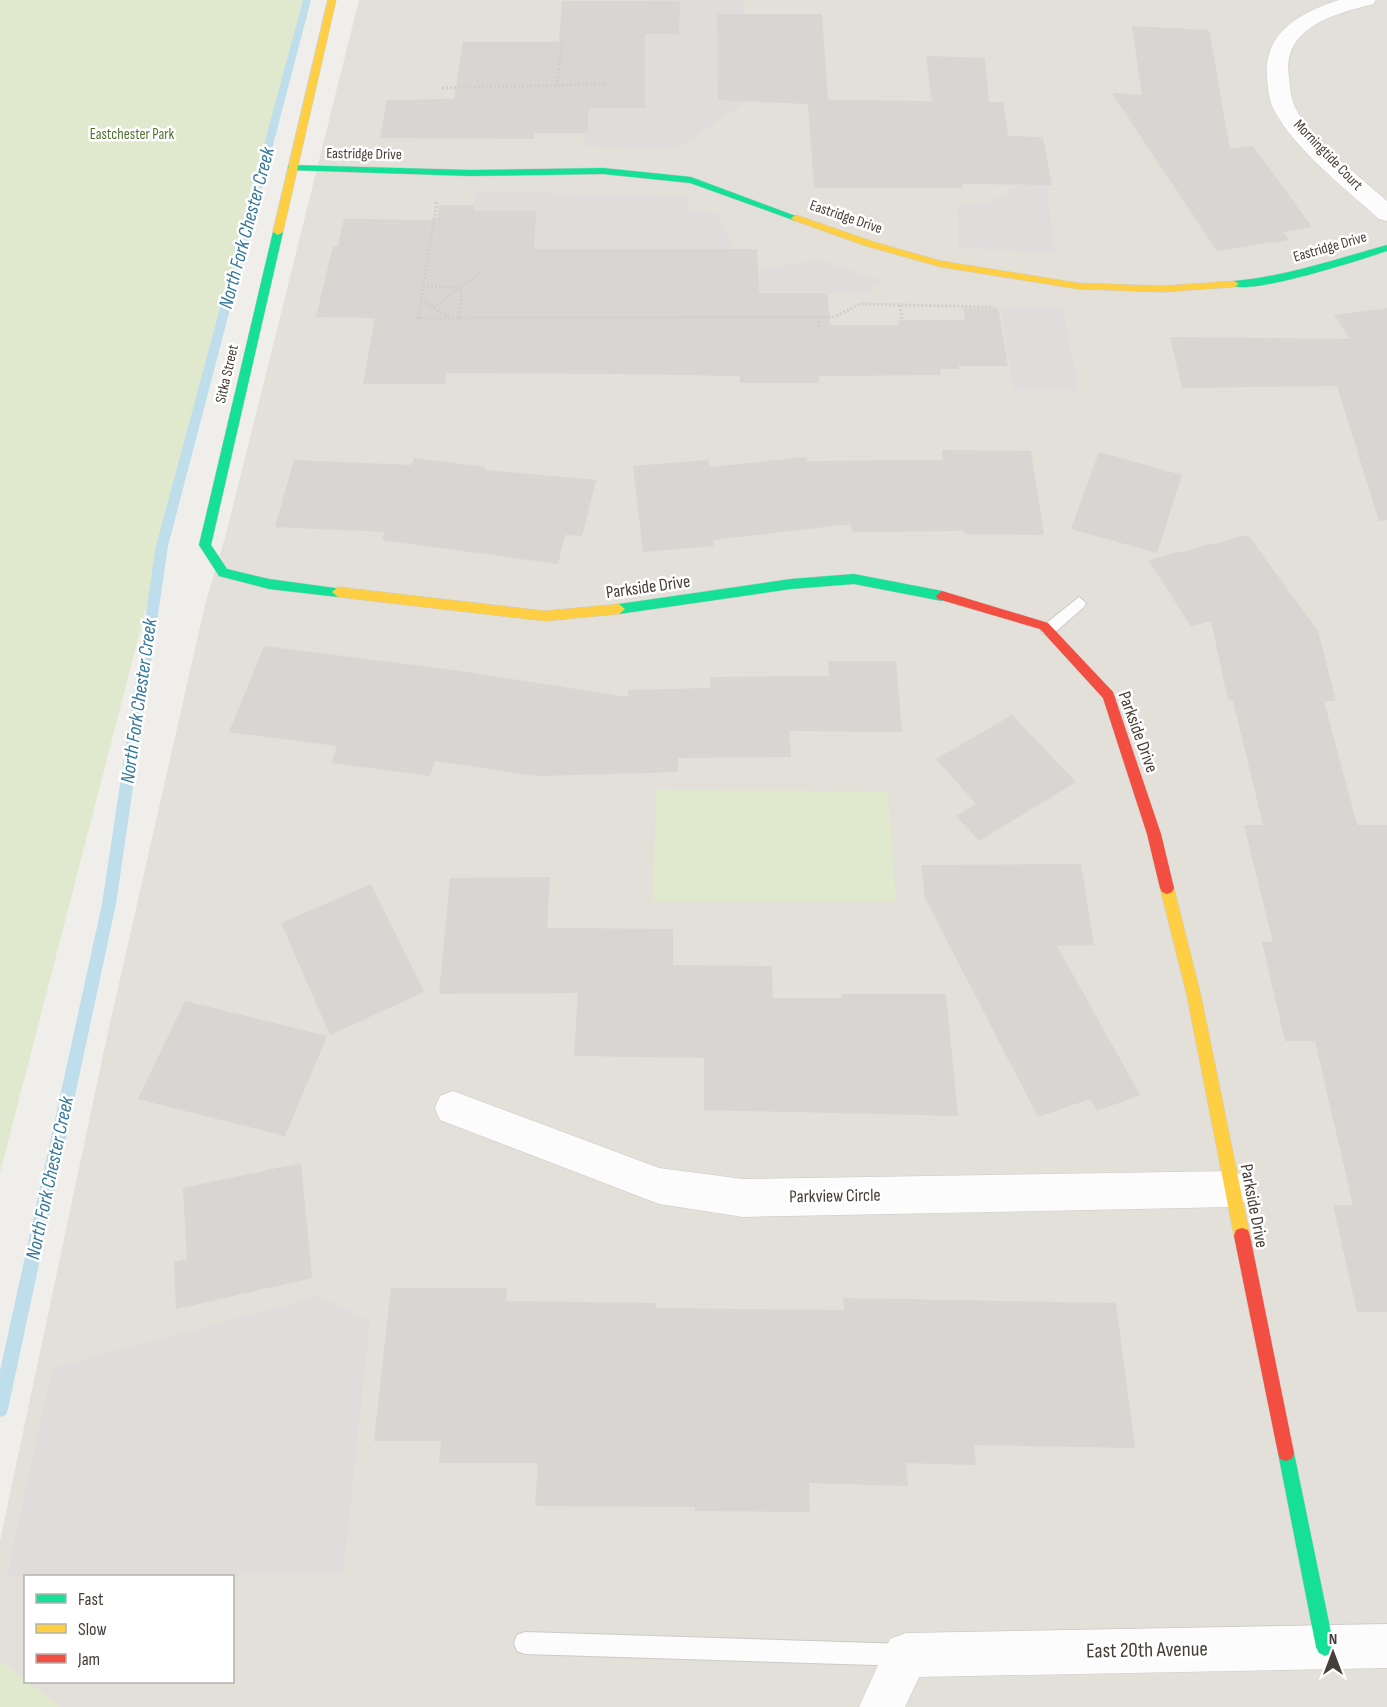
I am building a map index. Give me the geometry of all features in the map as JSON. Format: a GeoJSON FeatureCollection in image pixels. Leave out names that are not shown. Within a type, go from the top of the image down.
{"type":"FeatureCollection","features":[{"type":"Feature","properties":{"kind":"street","name":"Sitka Street"},"geometry":{"type":"LineString","coordinates":[[205,546],[291,168],[332,0]]}},
{"type":"Feature","properties":{"kind":"street","name":"Morningtide Court"},"geometry":{"type":"LineString","coordinates":[[1366,0],[1336,6],[1304,20],[1282,45],[1276,73],[1286,111],[1336,167],[1387,214]]}},
{"type":"Feature","properties":{"kind":"street","name":"Eastridge Drive"},"geometry":{"type":"LineString","coordinates":[[291,168],[442,172],[603,171],[691,180],[870,244],[941,264],[1078,286],[1162,290],[1254,284],[1331,267],[1387,248]]}},
{"type":"Feature","properties":{"kind":"street","name":"Parkside Drive"},"geometry":{"type":"LineString","coordinates":[[205,546],[223,573],[269,584],[545,616],[634,608],[791,584],[854,579],[960,600],[1044,626],[1109,696],[1154,834],[1194,996],[1324,1647]]}},
{"type":"Feature","properties":{"kind":"street","name":"Parkview Circle"},"geometry":{"type":"LineString","coordinates":[[453,1108],[659,1186],[743,1197],[1232,1189]]}},
{"type":"Feature","properties":{"kind":"street","name":"East 20th Avenue"},"geometry":{"type":"LineString","coordinates":[[906,1655],[1387,1646]]}},
{"type":"Feature","properties":{"kind":"street"},"geometry":{"type":"LineString","coordinates":[[882,1707],[906,1655]]}},
{"type":"Feature","properties":{"kind":"lane"},"geometry":{"type":"LineString","coordinates":[[1048,630],[1079,603]]}},
{"type":"Feature","properties":{"kind":"lane"},"geometry":{"type":"LineString","coordinates":[[525,1643],[906,1655]]}},
{"type":"Feature","properties":{"kind":"path"},"geometry":{"type":"LineString","coordinates":[[557,86],[562,41]]}},
{"type":"Feature","properties":{"kind":"path"},"geometry":{"type":"LineString","coordinates":[[442,88],[606,84]]}},
{"type":"Feature","properties":{"kind":"path"},"geometry":{"type":"LineString","coordinates":[[442,172],[418,318],[834,317],[860,304],[994,307]]}},
{"type":"Feature","properties":{"kind":"path"},"geometry":{"type":"LineString","coordinates":[[433,308],[481,272]]}},
{"type":"Feature","properties":{"kind":"path"},"geometry":{"type":"LineString","coordinates":[[423,286],[459,288]]}},
{"type":"Feature","properties":{"kind":"path"},"geometry":{"type":"LineString","coordinates":[[458,318],[462,294],[459,288]]}},
{"type":"Feature","properties":{"kind":"path"},"geometry":{"type":"LineString","coordinates":[[420,300],[450,318]]}},
{"type":"Feature","properties":{"kind":"path"},"geometry":{"type":"LineString","coordinates":[[900,305],[902,320]]}},
{"type":"Feature","properties":{"kind":"path"},"geometry":{"type":"LineString","coordinates":[[819,317],[819,327]]}},
{"type":"Feature","properties":{"kind":"shaded area"},"geometry":{"type":"Polygon","coordinates":[[[359,0],[1387,0],[1387,1707],[0,1707],[0,1541],[106,1041],[205,605],[226,534],[359,0]]]}},
{"type":"Feature","properties":{"kind":"shaded area"},"geometry":{"type":"Polygon","coordinates":[[[647,0],[743,0],[746,102],[678,148],[582,146],[587,133],[556,133],[564,39],[646,40],[647,0]]]}},
{"type":"Feature","properties":{"kind":"shaded area"},"geometry":{"type":"Polygon","coordinates":[[[1020,184],[1047,185],[1054,252],[959,248],[957,205],[987,203],[1020,184]]]}},
{"type":"Feature","properties":{"kind":"shaded area"},"geometry":{"type":"Polygon","coordinates":[[[476,191],[686,197],[689,212],[717,213],[733,249],[700,249],[700,270],[758,270],[820,260],[883,281],[868,293],[465,291],[476,191]]]}},
{"type":"Feature","properties":{"kind":"shaded area"},"geometry":{"type":"Polygon","coordinates":[[[1001,308],[1063,308],[1079,391],[1013,389],[1001,308]]]}},
{"type":"Feature","properties":{"kind":"shaded area"},"geometry":{"type":"Polygon","coordinates":[[[319,1296],[370,1321],[343,1574],[7,1576],[52,1368],[319,1296]]]}},
{"type":"Feature","properties":{"kind":"green space","name":"Eastchester Park"},"geometry":{"type":"Polygon","coordinates":[[[0,0],[303,0],[0,1173],[0,0]]]}},
{"type":"Feature","properties":{"kind":"green space"},"geometry":{"type":"Polygon","coordinates":[[[656,790],[888,791],[896,902],[653,901],[656,790]]]}},
{"type":"Feature","properties":{"kind":"green space"},"geometry":{"type":"Polygon","coordinates":[[[0,1661],[24,1679],[24,1683],[29,1683],[61,1707],[0,1707],[0,1661]]]}},
{"type":"Feature","properties":{"kind":"building"},"geometry":{"type":"Polygon","coordinates":[[[562,1],[680,1],[679,34],[645,34],[645,108],[589,108],[587,133],[534,133],[534,139],[380,138],[387,100],[454,99],[463,42],[559,42],[562,1]]]}},
{"type":"Feature","properties":{"kind":"building"},"geometry":{"type":"Polygon","coordinates":[[[717,14],[822,14],[828,100],[932,101],[926,56],[985,58],[989,102],[1003,102],[1008,136],[1043,137],[1052,185],[962,184],[963,188],[814,188],[808,104],[718,100],[717,14]]]}},
{"type":"Feature","properties":{"kind":"building"},"geometry":{"type":"Polygon","coordinates":[[[1132,26],[1209,30],[1230,149],[1253,146],[1312,227],[1283,232],[1289,240],[1217,251],[1112,93],[1142,95],[1132,26]]]}},
{"type":"Feature","properties":{"kind":"building"},"geometry":{"type":"Polygon","coordinates":[[[439,205],[474,205],[474,211],[536,211],[534,249],[757,249],[759,293],[827,293],[830,325],[899,325],[899,320],[965,320],[963,308],[998,308],[1008,366],[958,366],[959,369],[940,369],[941,375],[819,376],[819,383],[740,383],[740,376],[622,374],[621,372],[621,374],[446,373],[445,384],[363,384],[375,318],[316,317],[333,246],[338,246],[344,219],[437,220],[439,205]]]}},
{"type":"Feature","properties":{"kind":"building"},"geometry":{"type":"Polygon","coordinates":[[[1387,308],[1387,520],[1379,521],[1337,386],[1182,388],[1170,337],[1350,339],[1334,315],[1387,308]]]}},
{"type":"Feature","properties":{"kind":"building"},"geometry":{"type":"Polygon","coordinates":[[[942,450],[1031,451],[1044,535],[964,534],[964,531],[852,532],[851,524],[713,540],[714,546],[643,552],[633,466],[708,460],[710,467],[806,457],[807,461],[943,460],[942,450]]]}},
{"type":"Feature","properties":{"kind":"building"},"geometry":{"type":"Polygon","coordinates":[[[1099,452],[1182,475],[1157,553],[1071,529],[1099,452]]]}},
{"type":"Feature","properties":{"kind":"building"},"geometry":{"type":"Polygon","coordinates":[[[414,458],[485,467],[485,470],[596,480],[582,536],[565,535],[558,564],[382,540],[385,532],[275,527],[294,460],[411,465],[414,458]]]}},
{"type":"Feature","properties":{"kind":"building"},"geometry":{"type":"Polygon","coordinates":[[[1248,535],[1318,631],[1336,701],[1324,701],[1357,825],[1387,825],[1387,1312],[1357,1312],[1333,1205],[1353,1205],[1315,1041],[1285,1041],[1262,942],[1273,942],[1244,825],[1263,825],[1233,700],[1228,700],[1211,621],[1191,626],[1148,560],[1248,535]]]}},
{"type":"Feature","properties":{"kind":"building"},"geometry":{"type":"Polygon","coordinates":[[[264,646],[453,670],[628,697],[628,690],[710,688],[710,677],[829,676],[828,661],[896,661],[902,732],[789,731],[791,757],[678,758],[678,772],[538,776],[435,761],[430,776],[332,763],[337,746],[229,732],[264,646]]]}},
{"type":"Feature","properties":{"kind":"building"},"geometry":{"type":"Polygon","coordinates":[[[1012,715],[1076,782],[979,841],[956,816],[976,804],[936,759],[1012,715]]]}},
{"type":"Feature","properties":{"kind":"building"},"geometry":{"type":"Polygon","coordinates":[[[1081,864],[1094,945],[1057,946],[1140,1095],[1097,1111],[1090,1099],[1038,1117],[925,898],[921,865],[1081,864]]]}},
{"type":"Feature","properties":{"kind":"building"},"geometry":{"type":"Polygon","coordinates":[[[550,877],[547,928],[673,929],[673,965],[772,966],[773,998],[842,998],[842,994],[946,994],[958,1116],[704,1110],[704,1058],[574,1056],[578,993],[439,994],[450,878],[550,877]]]}},
{"type":"Feature","properties":{"kind":"building"},"geometry":{"type":"Polygon","coordinates":[[[371,884],[424,992],[330,1035],[281,923],[371,884]]]}},
{"type":"Feature","properties":{"kind":"building"},"geometry":{"type":"Polygon","coordinates":[[[185,1001],[327,1036],[285,1136],[138,1099],[185,1001]]]}},
{"type":"Feature","properties":{"kind":"building"},"geometry":{"type":"Polygon","coordinates":[[[301,1163],[312,1278],[176,1309],[174,1262],[187,1259],[183,1188],[301,1163]]]}},
{"type":"Feature","properties":{"kind":"building"},"geometry":{"type":"Polygon","coordinates":[[[391,1288],[507,1288],[506,1301],[656,1303],[656,1308],[844,1310],[843,1298],[1116,1303],[1135,1448],[974,1445],[976,1465],[906,1463],[908,1486],[809,1483],[810,1512],[695,1511],[695,1507],[535,1506],[538,1463],[439,1463],[441,1441],[374,1441],[391,1288]]]}},
{"type":"Feature","properties":{"kind":"waterway","name":"North Fork Chester Creek"},"geometry":{"type":"LineString","coordinates":[[0,1409],[109,904],[162,546],[307,0]]}},
{"type":"Feature","properties":{"kind":"traffic: fast"},"geometry":{"type":"LineString","coordinates":[[291,168],[470,173],[603,171],[691,180],[796,218]]}},
{"type":"Feature","properties":{"kind":"traffic: fast"},"geometry":{"type":"LineString","coordinates":[[278,232],[205,545],[223,573],[269,584],[338,592]]}},
{"type":"Feature","properties":{"kind":"traffic: fast"},"geometry":{"type":"LineString","coordinates":[[1234,284],[1292,276],[1387,248]]}},
{"type":"Feature","properties":{"kind":"traffic: fast"},"geometry":{"type":"LineString","coordinates":[[619,609],[791,584],[854,579],[942,596]]}},
{"type":"Feature","properties":{"kind":"traffic: fast"},"geometry":{"type":"LineString","coordinates":[[1286,1453],[1325,1647]]}},
{"type":"Feature","properties":{"kind":"traffic: slow"},"geometry":{"type":"LineString","coordinates":[[278,232],[332,0]]}},
{"type":"Feature","properties":{"kind":"traffic: slow"},"geometry":{"type":"LineString","coordinates":[[796,218],[870,244],[941,264],[1078,286],[1162,289],[1234,284]]}},
{"type":"Feature","properties":{"kind":"traffic: slow"},"geometry":{"type":"LineString","coordinates":[[338,592],[545,616],[619,609]]}},
{"type":"Feature","properties":{"kind":"traffic: slow"},"geometry":{"type":"LineString","coordinates":[[1167,888],[1194,996],[1242,1236]]}},
{"type":"Feature","properties":{"kind":"traffic: jam"},"geometry":{"type":"LineString","coordinates":[[942,596],[1044,626],[1109,696],[1154,834],[1167,888]]}},
{"type":"Feature","properties":{"kind":"traffic: jam"},"geometry":{"type":"LineString","coordinates":[[1242,1236],[1286,1453]]}}]}
